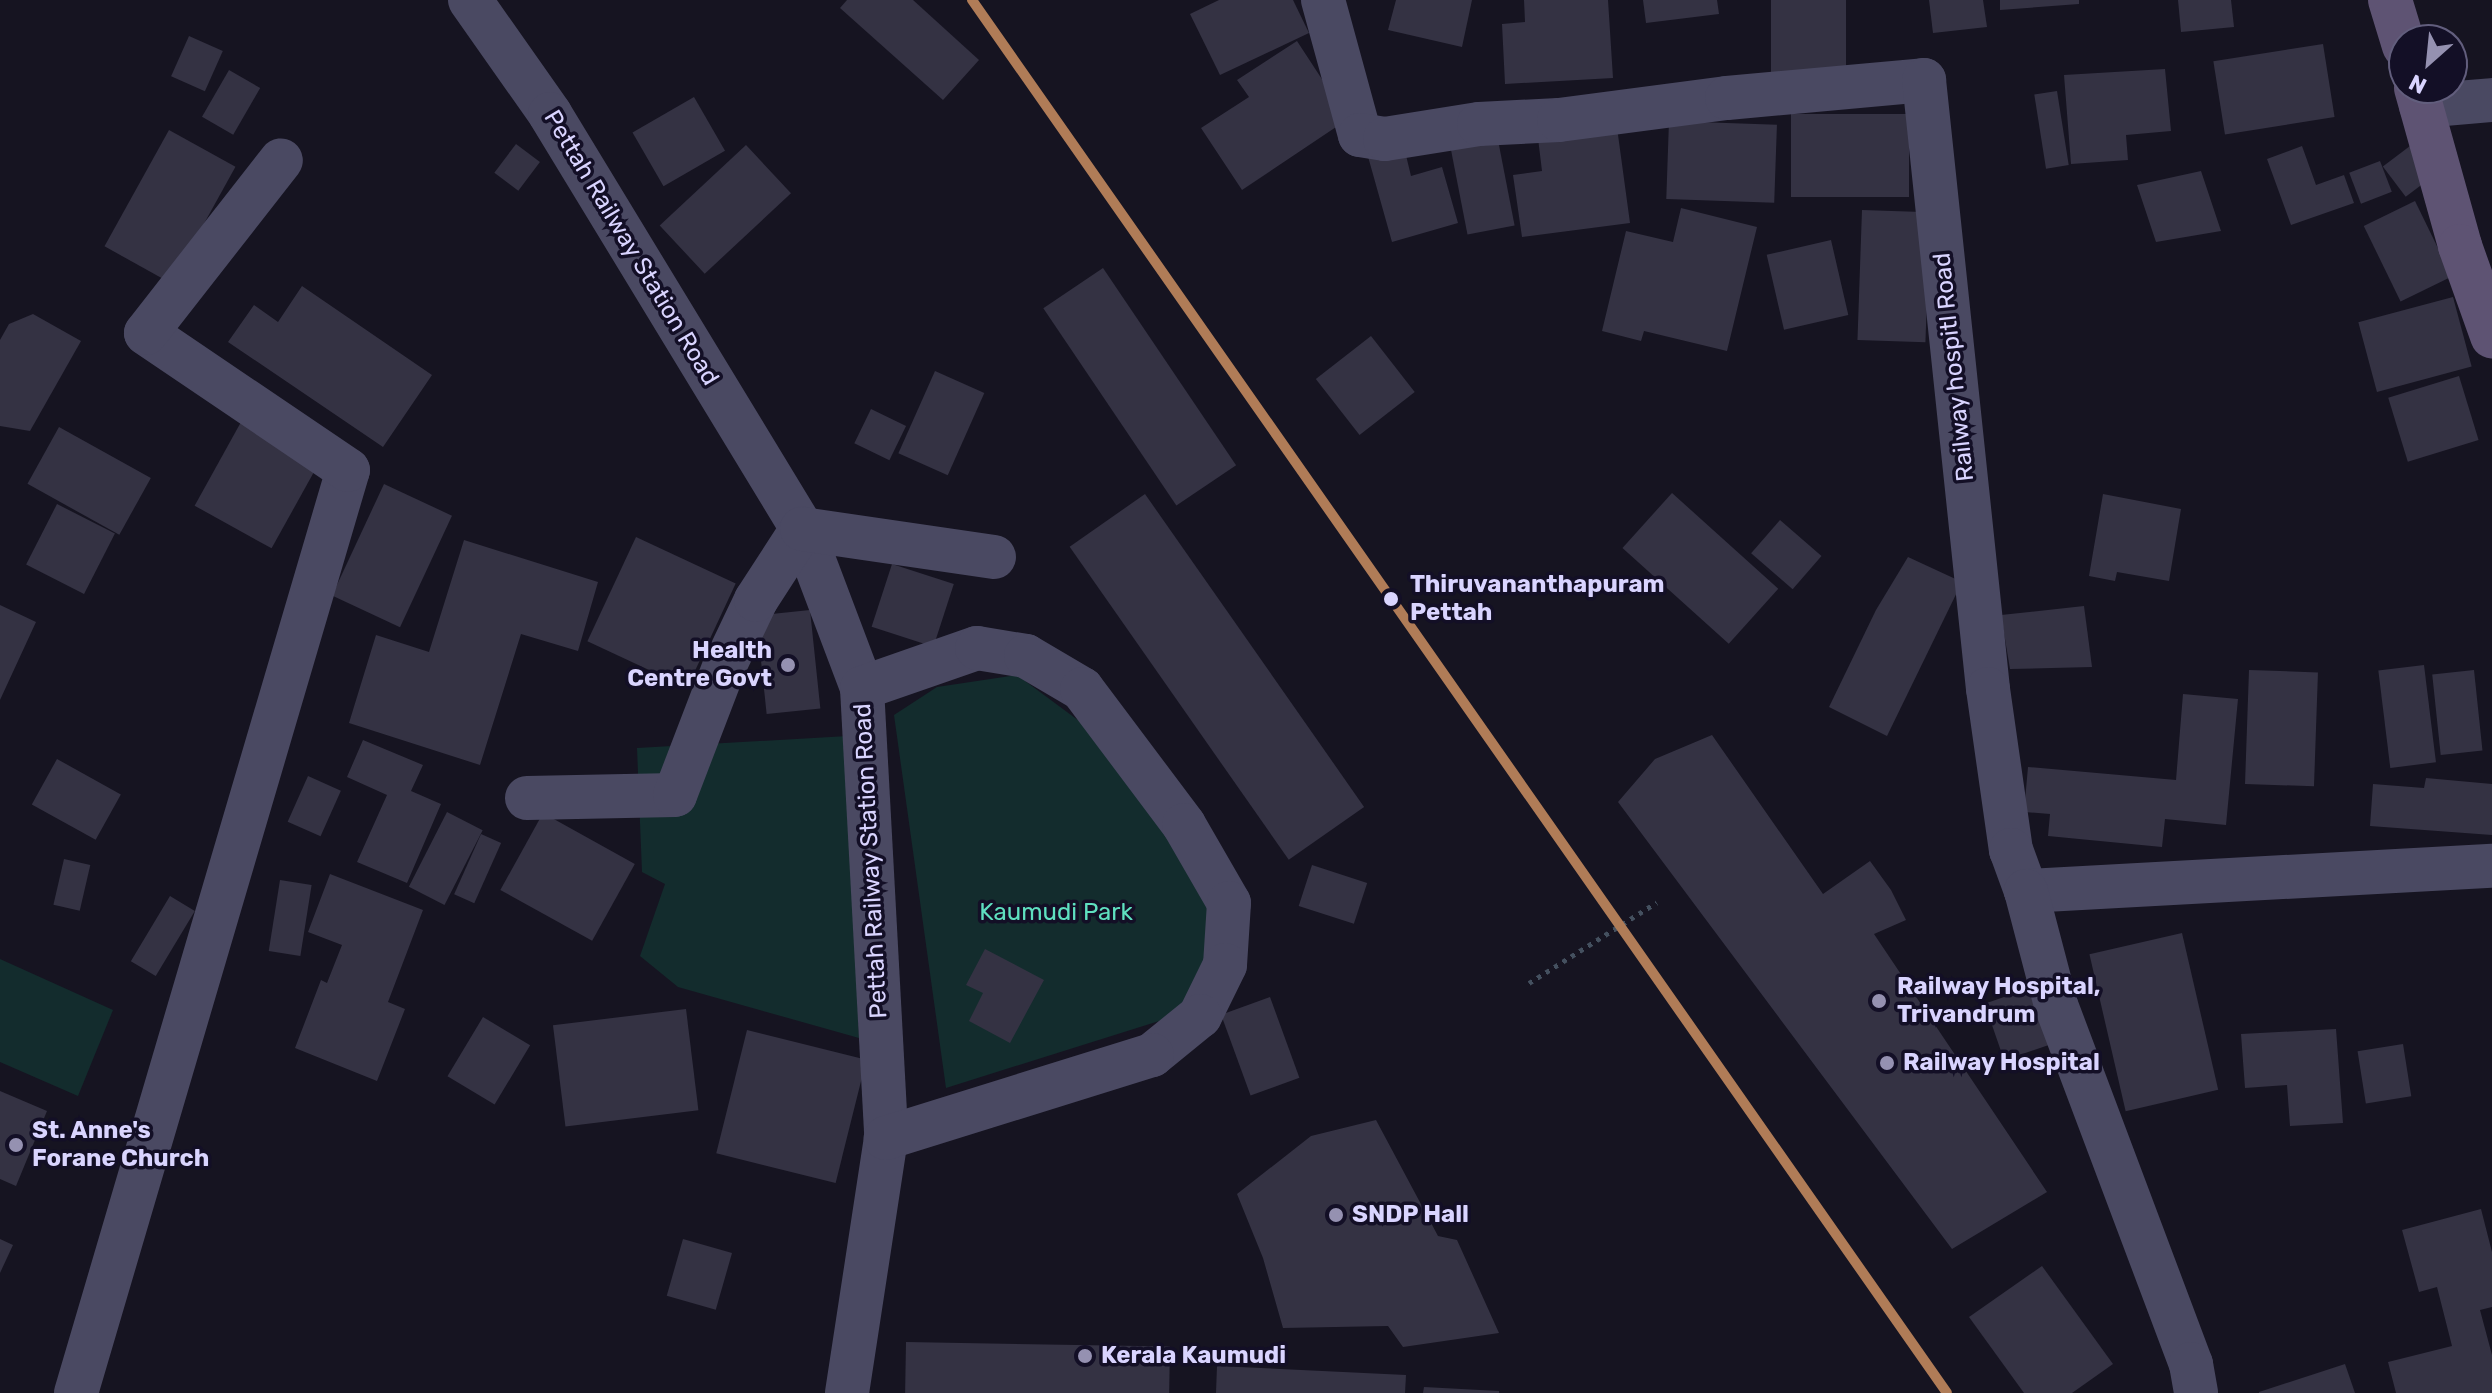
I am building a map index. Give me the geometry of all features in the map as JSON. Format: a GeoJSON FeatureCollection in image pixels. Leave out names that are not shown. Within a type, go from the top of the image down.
{"type":"FeatureCollection","features":[{"type":"Feature","properties":{"kind":"main road"},"geometry":{"type":"LineString","coordinates":[[2390,0],[2397,24]]}},
{"type":"Feature","properties":{"kind":"main road"},"geometry":{"type":"LineString","coordinates":[[2420,104],[2460,246],[2492,336]]}},
{"type":"Feature","properties":{"kind":"street","name":"Pettah Railway Station Road"},"geometry":{"type":"LineString","coordinates":[[470,0],[550,114],[802,529],[862,688],[886,1138],[847,1393]]}},
{"type":"Feature","properties":{"kind":"street","name":"Railway hospitl Road"},"geometry":{"type":"LineString","coordinates":[[1323,0],[1360,135],[1385,139],[1479,124],[1559,120],[1727,98],[1924,80],[1988,689],[2011,850],[2026,891]]}},
{"type":"Feature","properties":{"kind":"street"},"geometry":{"type":"LineString","coordinates":[[2468,99],[2492,100]]}},
{"type":"Feature","properties":{"kind":"street"},"geometry":{"type":"LineString","coordinates":[[76,1393],[348,470],[146,333],[281,160]]}},
{"type":"Feature","properties":{"kind":"street"},"geometry":{"type":"LineString","coordinates":[[527,798],[675,795],[731,652],[756,600],[802,529],[994,557]]}},
{"type":"Feature","properties":{"kind":"street"},"geometry":{"type":"LineString","coordinates":[[862,688],[977,648],[1026,656],[1082,689],[1184,825],[1229,903],[1225,965],[1200,1016],[1152,1055],[886,1138]]}},
{"type":"Feature","properties":{"kind":"street"},"geometry":{"type":"LineString","coordinates":[[2196,1393],[2191,1364],[2056,1005],[2026,891],[2492,866]]}},
{"type":"Feature","properties":{"kind":"path"},"geometry":{"type":"LineString","coordinates":[[1529,983],[1657,902]]}},
{"type":"Feature","properties":{"kind":"green space","name":"Kaumudi Park"},"geometry":{"type":"Polygon","coordinates":[[[1017,675],[1094,732],[1217,910],[1209,980],[1175,1016],[946,1088],[894,715],[937,687],[1017,675]]]}},
{"type":"Feature","properties":{"kind":"green space"},"geometry":{"type":"Polygon","coordinates":[[[848,736],[859,1038],[678,987],[640,956],[665,884],[642,872],[637,748],[848,736]]]}},
{"type":"Feature","properties":{"kind":"green space"},"geometry":{"type":"Polygon","coordinates":[[[0,959],[113,1010],[78,1096],[0,1062],[0,959]]]}},
{"type":"Feature","properties":{"kind":"building"},"geometry":{"type":"Polygon","coordinates":[[[847,0],[913,0],[979,60],[943,100],[840,8],[847,0]]]}},
{"type":"Feature","properties":{"kind":"building"},"geometry":{"type":"Polygon","coordinates":[[[1219,0],[1293,0],[1309,33],[1220,75],[1190,14],[1219,0]]]}},
{"type":"Feature","properties":{"kind":"building"},"geometry":{"type":"Polygon","coordinates":[[[1396,0],[1472,0],[1462,47],[1388,30],[1396,0]]]}},
{"type":"Feature","properties":{"kind":"building"},"geometry":{"type":"Polygon","coordinates":[[[1524,0],[1608,0],[1613,78],[1505,84],[1502,24],[1525,22],[1524,0]]]}},
{"type":"Feature","properties":{"kind":"building"},"geometry":{"type":"Polygon","coordinates":[[[1643,0],[1717,0],[1719,14],[1646,23],[1643,0]]]}},
{"type":"Feature","properties":{"kind":"building"},"geometry":{"type":"Polygon","coordinates":[[[1771,0],[1846,0],[1846,74],[1771,74],[1771,0]]]}},
{"type":"Feature","properties":{"kind":"building"},"geometry":{"type":"Polygon","coordinates":[[[1929,0],[1983,0],[1987,27],[1933,33],[1929,0]]]}},
{"type":"Feature","properties":{"kind":"building"},"geometry":{"type":"Polygon","coordinates":[[[2000,0],[2079,0],[2079,4],[2000,10],[2000,0]]]}},
{"type":"Feature","properties":{"kind":"building"},"geometry":{"type":"Polygon","coordinates":[[[2178,0],[2231,0],[2234,27],[2181,32],[2178,0]]]}},
{"type":"Feature","properties":{"kind":"building"},"geometry":{"type":"Polygon","coordinates":[[[189,36],[223,51],[205,91],[171,76],[189,36]]]}},
{"type":"Feature","properties":{"kind":"building"},"geometry":{"type":"Polygon","coordinates":[[[1297,41],[1348,119],[1242,190],[1201,128],[1249,97],[1237,80],[1297,41]]]}},
{"type":"Feature","properties":{"kind":"building"},"geometry":{"type":"Polygon","coordinates":[[[2323,44],[2335,117],[2225,134],[2213,61],[2323,44]]]}},
{"type":"Feature","properties":{"kind":"building"},"geometry":{"type":"Polygon","coordinates":[[[2165,69],[2171,131],[2126,135],[2128,160],[2071,164],[2064,75],[2165,69]]]}},
{"type":"Feature","properties":{"kind":"building"},"geometry":{"type":"Polygon","coordinates":[[[229,70],[260,88],[233,135],[202,117],[229,70]]]}},
{"type":"Feature","properties":{"kind":"building"},"geometry":{"type":"Polygon","coordinates":[[[2057,91],[2069,165],[2046,169],[2034,95],[2057,91]]]}},
{"type":"Feature","properties":{"kind":"building"},"geometry":{"type":"Polygon","coordinates":[[[694,97],[725,151],[664,186],[633,132],[694,97]]]}},
{"type":"Feature","properties":{"kind":"building"},"geometry":{"type":"Polygon","coordinates":[[[1791,114],[1909,114],[1909,197],[1791,197],[1791,114]]]}},
{"type":"Feature","properties":{"kind":"building"},"geometry":{"type":"Polygon","coordinates":[[[1616,120],[1630,223],[1522,237],[1513,175],[1542,171],[1537,130],[1616,120]]]}},
{"type":"Feature","properties":{"kind":"building"},"geometry":{"type":"Polygon","coordinates":[[[1669,121],[1777,125],[1774,203],[1666,199],[1669,121]]]}},
{"type":"Feature","properties":{"kind":"building"},"geometry":{"type":"Polygon","coordinates":[[[169,130],[235,167],[171,283],[105,246],[169,130]]]}},
{"type":"Feature","properties":{"kind":"building"},"geometry":{"type":"Polygon","coordinates":[[[1498,140],[1515,225],[1467,235],[1451,149],[1498,140]]]}},
{"type":"Feature","properties":{"kind":"building"},"geometry":{"type":"Polygon","coordinates":[[[1403,143],[1411,176],[1442,167],[1458,223],[1392,242],[1367,153],[1403,143]]]}},
{"type":"Feature","properties":{"kind":"building"},"geometry":{"type":"Polygon","coordinates":[[[516,144],[540,162],[518,191],[494,173],[516,144]]]}},
{"type":"Feature","properties":{"kind":"building"},"geometry":{"type":"Polygon","coordinates":[[[746,145],[791,193],[705,274],[660,225],[746,145]]]}},
{"type":"Feature","properties":{"kind":"building"},"geometry":{"type":"Polygon","coordinates":[[[2302,146],[2316,185],[2344,175],[2354,203],[2291,225],[2267,159],[2302,146]]]}},
{"type":"Feature","properties":{"kind":"building"},"geometry":{"type":"Polygon","coordinates":[[[2410,146],[2433,176],[2406,197],[2383,166],[2410,146]]]}},
{"type":"Feature","properties":{"kind":"building"},"geometry":{"type":"Polygon","coordinates":[[[2380,161],[2392,192],[2361,204],[2349,173],[2380,161]]]}},
{"type":"Feature","properties":{"kind":"building"},"geometry":{"type":"Polygon","coordinates":[[[2201,171],[2221,231],[2156,242],[2137,185],[2201,171]]]}},
{"type":"Feature","properties":{"kind":"building"},"geometry":{"type":"Polygon","coordinates":[[[2415,201],[2452,276],[2401,301],[2364,226],[2415,201]]]}},
{"type":"Feature","properties":{"kind":"building"},"geometry":{"type":"Polygon","coordinates":[[[1681,208],[1757,227],[1727,351],[1644,331],[1641,341],[1602,331],[1626,231],[1673,242],[1681,208]]]}},
{"type":"Feature","properties":{"kind":"building"},"geometry":{"type":"Polygon","coordinates":[[[1862,210],[1930,212],[1925,342],[1857,340],[1862,210]]]}},
{"type":"Feature","properties":{"kind":"building"},"geometry":{"type":"Polygon","coordinates":[[[1831,240],[1848,315],[1784,330],[1767,255],[1831,240]]]}},
{"type":"Feature","properties":{"kind":"building"},"geometry":{"type":"Polygon","coordinates":[[[1103,268],[1236,465],[1176,506],[1043,308],[1103,268]]]}},
{"type":"Feature","properties":{"kind":"building"},"geometry":{"type":"Polygon","coordinates":[[[302,286],[432,375],[383,447],[228,342],[254,305],[278,322],[302,286]]]}},
{"type":"Feature","properties":{"kind":"building"},"geometry":{"type":"Polygon","coordinates":[[[2453,297],[2472,367],[2377,392],[2358,322],[2453,297]]]}},
{"type":"Feature","properties":{"kind":"building"},"geometry":{"type":"Polygon","coordinates":[[[33,314],[81,341],[30,431],[0,426],[0,340],[9,324],[33,314]]]}},
{"type":"Feature","properties":{"kind":"building"},"geometry":{"type":"Polygon","coordinates":[[[1371,336],[1415,392],[1360,435],[1316,379],[1371,336]]]}},
{"type":"Feature","properties":{"kind":"building"},"geometry":{"type":"Polygon","coordinates":[[[935,371],[984,393],[948,475],[898,453],[935,371]]]}},
{"type":"Feature","properties":{"kind":"building"},"geometry":{"type":"Polygon","coordinates":[[[2459,376],[2479,440],[2408,462],[2388,398],[2459,376]]]}},
{"type":"Feature","properties":{"kind":"building"},"geometry":{"type":"Polygon","coordinates":[[[871,409],[906,426],[889,460],[854,443],[871,409]]]}},
{"type":"Feature","properties":{"kind":"building"},"geometry":{"type":"Polygon","coordinates":[[[246,413],[323,456],[272,548],[195,506],[246,413]]]}},
{"type":"Feature","properties":{"kind":"building"},"geometry":{"type":"Polygon","coordinates":[[[59,427],[151,478],[119,535],[27,484],[59,427]]]}},
{"type":"Feature","properties":{"kind":"building"},"geometry":{"type":"Polygon","coordinates":[[[384,484],[452,516],[400,627],[332,595],[384,484]]]}},
{"type":"Feature","properties":{"kind":"building"},"geometry":{"type":"Polygon","coordinates":[[[1672,493],[1778,589],[1729,644],[1622,548],[1672,493]]]}},
{"type":"Feature","properties":{"kind":"building"},"geometry":{"type":"Polygon","coordinates":[[[1145,494],[1364,807],[1289,860],[1070,547],[1145,494]]]}},
{"type":"Feature","properties":{"kind":"building"},"geometry":{"type":"Polygon","coordinates":[[[2103,494],[2181,509],[2169,581],[2117,572],[2115,581],[2089,576],[2103,494]]]}},
{"type":"Feature","properties":{"kind":"building"},"geometry":{"type":"Polygon","coordinates":[[[57,504],[115,534],[84,594],[26,565],[57,504]]]}},
{"type":"Feature","properties":{"kind":"building"},"geometry":{"type":"Polygon","coordinates":[[[1780,520],[1822,556],[1793,589],[1751,553],[1780,520]]]}},
{"type":"Feature","properties":{"kind":"building"},"geometry":{"type":"Polygon","coordinates":[[[636,537],[736,583],[687,688],[587,641],[636,537]]]}},
{"type":"Feature","properties":{"kind":"building"},"geometry":{"type":"Polygon","coordinates":[[[464,540],[598,582],[578,651],[521,634],[480,765],[349,723],[376,635],[429,652],[464,540]]]}},
{"type":"Feature","properties":{"kind":"building"},"geometry":{"type":"Polygon","coordinates":[[[1908,557],[1962,582],[1887,736],[1829,707],[1876,610],[1908,557]]]}},
{"type":"Feature","properties":{"kind":"building"},"geometry":{"type":"Polygon","coordinates":[[[892,564],[954,584],[933,647],[872,627],[892,564]]]}},
{"type":"Feature","properties":{"kind":"building"},"geometry":{"type":"Polygon","coordinates":[[[0,605],[36,622],[0,700],[0,605]]]}},
{"type":"Feature","properties":{"kind":"building"},"geometry":{"type":"Polygon","coordinates":[[[2084,606],[2092,667],[2010,669],[2001,615],[2084,606]]]}},
{"type":"Feature","properties":{"kind":"building","name":"Health Centre Govt"},"geometry":{"type":"Polygon","coordinates":[[[810,610],[820,708],[767,714],[756,616],[810,610]]]}},
{"type":"Feature","properties":{"kind":"building"},"geometry":{"type":"Polygon","coordinates":[[[2424,665],[2436,762],[2390,768],[2378,671],[2424,665]]]}},
{"type":"Feature","properties":{"kind":"building"},"geometry":{"type":"Polygon","coordinates":[[[2249,670],[2318,672],[2314,786],[2245,784],[2249,670]]]}},
{"type":"Feature","properties":{"kind":"building"},"geometry":{"type":"Polygon","coordinates":[[[2474,670],[2482,751],[2441,755],[2432,674],[2474,670]]]}},
{"type":"Feature","properties":{"kind":"building"},"geometry":{"type":"Polygon","coordinates":[[[2183,694],[2238,699],[2226,825],[2165,819],[2162,847],[2048,836],[2050,814],[2024,812],[2028,767],[2176,780],[2183,694]]]}},
{"type":"Feature","properties":{"kind":"building","name":"Railway Hospital"},"geometry":{"type":"Polygon","coordinates":[[[1712,735],[1823,894],[1870,861],[1891,890],[1906,920],[1874,934],[2047,1192],[1952,1249],[1618,802],[1655,759],[1712,735]]]}},
{"type":"Feature","properties":{"kind":"building"},"geometry":{"type":"Polygon","coordinates":[[[363,740],[423,765],[411,791],[441,804],[407,883],[357,862],[387,795],[347,777],[363,740]]]}},
{"type":"Feature","properties":{"kind":"building"},"geometry":{"type":"Polygon","coordinates":[[[57,759],[121,794],[96,840],[32,804],[57,759]]]}},
{"type":"Feature","properties":{"kind":"building"},"geometry":{"type":"Polygon","coordinates":[[[308,776],[341,791],[321,836],[288,822],[308,776]]]}},
{"type":"Feature","properties":{"kind":"building"},"geometry":{"type":"Polygon","coordinates":[[[2426,778],[2492,784],[2492,835],[2370,826],[2373,784],[2424,788],[2426,778]]]}},
{"type":"Feature","properties":{"kind":"building"},"geometry":{"type":"Polygon","coordinates":[[[447,812],[483,830],[445,905],[409,887],[447,812]]]}},
{"type":"Feature","properties":{"kind":"building"},"geometry":{"type":"Polygon","coordinates":[[[543,813],[635,864],[592,941],[500,890],[543,813]]]}},
{"type":"Feature","properties":{"kind":"building"},"geometry":{"type":"Polygon","coordinates":[[[481,834],[501,843],[474,903],[454,894],[481,834]]]}},
{"type":"Feature","properties":{"kind":"building"},"geometry":{"type":"Polygon","coordinates":[[[64,859],[90,865],[80,911],[53,905],[64,859]]]}},
{"type":"Feature","properties":{"kind":"building"},"geometry":{"type":"Polygon","coordinates":[[[1312,865],[1367,883],[1354,924],[1299,906],[1312,865]]]}},
{"type":"Feature","properties":{"kind":"building"},"geometry":{"type":"Polygon","coordinates":[[[330,874],[423,910],[388,1002],[405,1009],[377,1081],[295,1048],[321,980],[327,983],[342,945],[308,932],[330,874]]]}},
{"type":"Feature","properties":{"kind":"building"},"geometry":{"type":"Polygon","coordinates":[[[280,880],[312,885],[300,956],[269,951],[280,880]]]}},
{"type":"Feature","properties":{"kind":"building"},"geometry":{"type":"Polygon","coordinates":[[[170,896],[195,911],[156,976],[131,961],[170,896]]]}},
{"type":"Feature","properties":{"kind":"building"},"geometry":{"type":"Polygon","coordinates":[[[2182,933],[2218,1090],[2126,1111],[2089,954],[2182,933]]]}},
{"type":"Feature","properties":{"kind":"building"},"geometry":{"type":"Polygon","coordinates":[[[985,949],[1044,980],[1010,1043],[969,1021],[983,993],[966,985],[985,949]]]}},
{"type":"Feature","properties":{"kind":"building"},"geometry":{"type":"Polygon","coordinates":[[[2030,988],[2050,1045],[2004,1060],[1985,1004],[2030,988]]]}},
{"type":"Feature","properties":{"kind":"building"},"geometry":{"type":"Polygon","coordinates":[[[1270,997],[1299,1078],[1251,1096],[1221,1015],[1270,997]]]}},
{"type":"Feature","properties":{"kind":"building"},"geometry":{"type":"Polygon","coordinates":[[[686,1009],[698,1110],[565,1127],[553,1025],[686,1009]]]}},
{"type":"Feature","properties":{"kind":"building"},"geometry":{"type":"Polygon","coordinates":[[[483,1017],[530,1045],[495,1104],[447,1076],[483,1017]]]}},
{"type":"Feature","properties":{"kind":"building"},"geometry":{"type":"Polygon","coordinates":[[[2336,1029],[2343,1123],[2290,1126],[2287,1085],[2245,1088],[2241,1034],[2336,1029]]]}},
{"type":"Feature","properties":{"kind":"building"},"geometry":{"type":"Polygon","coordinates":[[[747,1030],[866,1060],[836,1183],[716,1153],[747,1030]]]}},
{"type":"Feature","properties":{"kind":"building"},"geometry":{"type":"Polygon","coordinates":[[[2403,1044],[2411,1096],[2366,1104],[2358,1051],[2403,1044]]]}},
{"type":"Feature","properties":{"kind":"building","name":"St. Anne's Forane Church"},"geometry":{"type":"Polygon","coordinates":[[[0,1091],[47,1111],[16,1186],[0,1179],[0,1091]]]}},
{"type":"Feature","properties":{"kind":"building","name":"SNDP Hall"},"geometry":{"type":"Polygon","coordinates":[[[1376,1120],[1438,1236],[1457,1240],[1499,1333],[1403,1347],[1388,1326],[1283,1328],[1263,1258],[1237,1194],[1311,1136],[1376,1120]]]}},
{"type":"Feature","properties":{"kind":"building"},"geometry":{"type":"Polygon","coordinates":[[[2481,1209],[2492,1252],[2492,1307],[2480,1310],[2492,1355],[2492,1393],[2396,1393],[2388,1362],[2452,1346],[2437,1287],[2419,1292],[2402,1230],[2481,1209]]]}},
{"type":"Feature","properties":{"kind":"building"},"geometry":{"type":"Polygon","coordinates":[[[0,1239],[13,1245],[0,1273],[0,1239]]]}},
{"type":"Feature","properties":{"kind":"building"},"geometry":{"type":"Polygon","coordinates":[[[683,1239],[732,1253],[716,1310],[667,1296],[683,1239]]]}},
{"type":"Feature","properties":{"kind":"building"},"geometry":{"type":"Polygon","coordinates":[[[2042,1266],[2113,1364],[2072,1393],[2024,1393],[1969,1317],[2042,1266]]]}},
{"type":"Feature","properties":{"kind":"building"},"geometry":{"type":"Polygon","coordinates":[[[906,1342],[1170,1347],[1169,1393],[905,1393],[906,1342]]]}},
{"type":"Feature","properties":{"kind":"building"},"geometry":{"type":"Polygon","coordinates":[[[2345,1364],[2355,1393],[2259,1393],[2259,1392],[2345,1364]]]}},
{"type":"Feature","properties":{"kind":"building"},"geometry":{"type":"Polygon","coordinates":[[[1217,1366],[1406,1375],[1405,1393],[1216,1393],[1217,1366]]]}},
{"type":"Feature","properties":{"kind":"building"},"geometry":{"type":"Polygon","coordinates":[[[1424,1387],[1499,1391],[1499,1393],[1423,1393],[1424,1387]]]}},
{"type":"Feature","properties":{"kind":"transit line"},"geometry":{"type":"LineString","coordinates":[[972,0],[1947,1393]]}},
{"type":"Feature","properties":{"kind":"place","name":"Thiruvananthapuram Pettah"},"geometry":{"type":"Point","coordinates":[1391,599]}},
{"type":"Feature","properties":{"kind":"place","name":"Health Centre Govt"},"geometry":{"type":"Point","coordinates":[788,665]}},
{"type":"Feature","properties":{"kind":"place","name":"Railway Hospital, Trivandrum"},"geometry":{"type":"Point","coordinates":[1879,1001]}},
{"type":"Feature","properties":{"kind":"place","name":"Railway Hospital"},"geometry":{"type":"Point","coordinates":[1887,1063]}},
{"type":"Feature","properties":{"kind":"place","name":"St. Anne's Forane Church"},"geometry":{"type":"Point","coordinates":[16,1145]}},
{"type":"Feature","properties":{"kind":"place","name":"SNDP Hall"},"geometry":{"type":"Point","coordinates":[1336,1215]}},
{"type":"Feature","properties":{"kind":"place","name":"Kerala Kaumudi"},"geometry":{"type":"Point","coordinates":[1085,1356]}}]}
